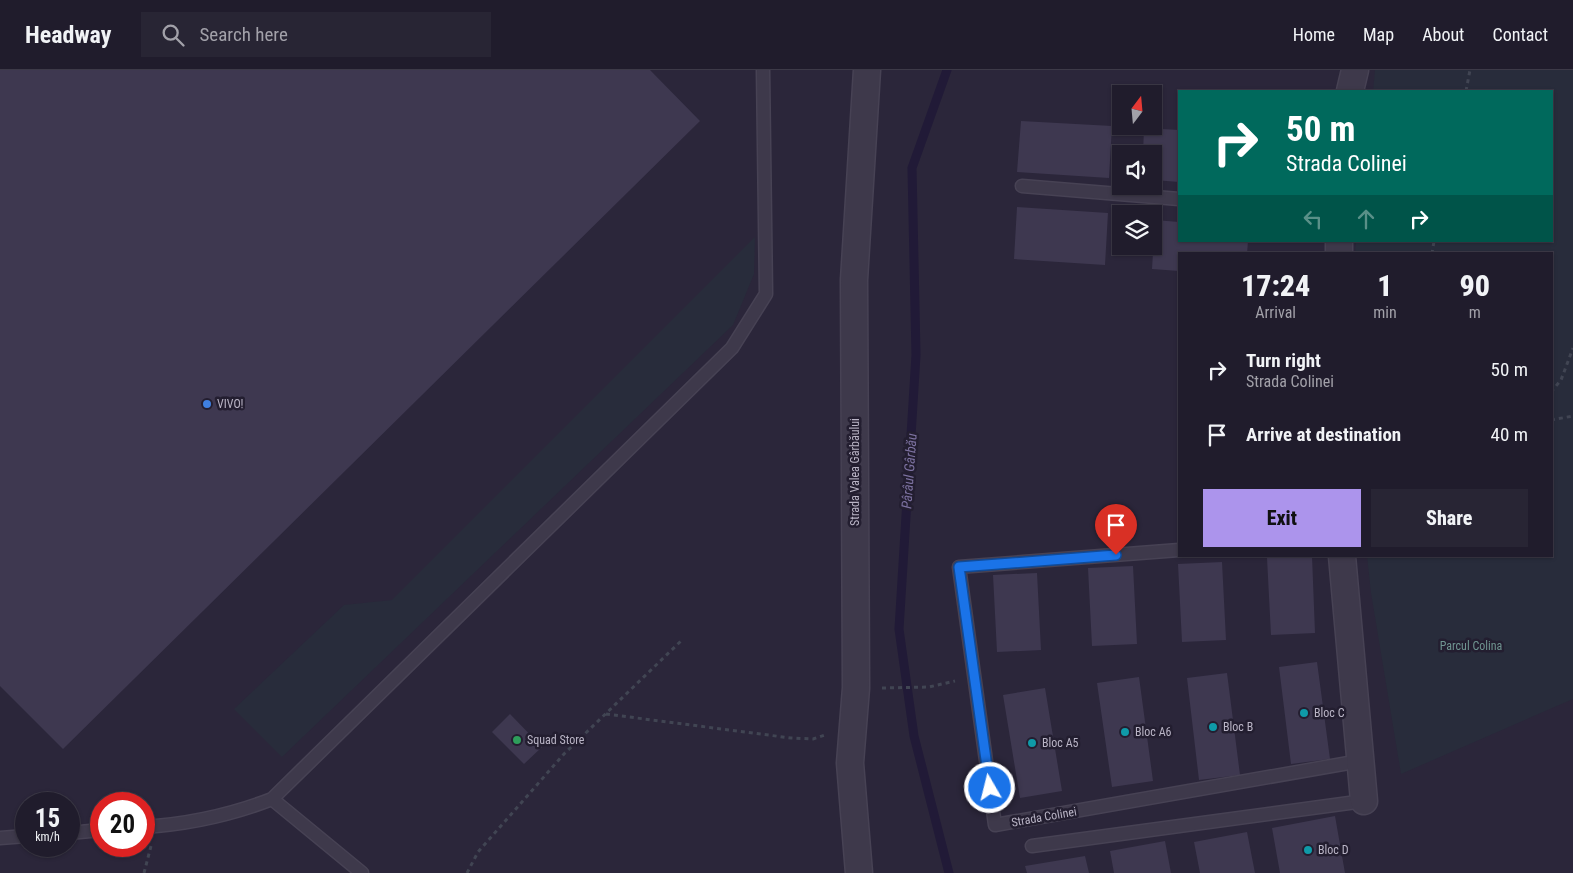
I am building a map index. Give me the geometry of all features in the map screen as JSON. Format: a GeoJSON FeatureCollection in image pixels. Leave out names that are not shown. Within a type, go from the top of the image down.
{"type":"FeatureCollection","features":[{"type":"Feature","properties":{"kind":"street","name":"Strada Valea Gârbăului"},"geometry":{"type":"LineString","coordinates":[[858,873],[850,762],[856,688],[854,280],[867,70]]}},
{"type":"Feature","properties":{"kind":"street"},"geometry":{"type":"LineString","coordinates":[[1350,90],[1355,70]]}},
{"type":"Feature","properties":{"kind":"street"},"geometry":{"type":"LineString","coordinates":[[1342,557],[1364,801]]}},
{"type":"Feature","properties":{"kind":"lane"},"geometry":{"type":"LineString","coordinates":[[155,826],[230,814],[272,799],[732,348],[766,294],[763,70]]}},
{"type":"Feature","properties":{"kind":"lane"},"geometry":{"type":"LineString","coordinates":[[1022,186],[1178,199]]}},
{"type":"Feature","properties":{"kind":"lane","name":"Strada Colinei"},"geometry":{"type":"LineString","coordinates":[[1178,550],[959,567],[995,825],[1360,761]]}},
{"type":"Feature","properties":{"kind":"lane"},"geometry":{"type":"LineString","coordinates":[[272,799],[362,873]]}},
{"type":"Feature","properties":{"kind":"lane"},"geometry":{"type":"LineString","coordinates":[[1032,846],[1364,801]]}},
{"type":"Feature","properties":{"kind":"lane"},"geometry":{"type":"LineString","coordinates":[[0,838],[15,837]]}},
{"type":"Feature","properties":{"kind":"path"},"geometry":{"type":"LineString","coordinates":[[1466,90],[1470,70]]}},
{"type":"Feature","properties":{"kind":"path"},"geometry":{"type":"LineString","coordinates":[[1553,390],[1561,380],[1573,348]]}},
{"type":"Feature","properties":{"kind":"path"},"geometry":{"type":"LineString","coordinates":[[1553,420],[1573,416]]}},
{"type":"Feature","properties":{"kind":"path"},"geometry":{"type":"LineString","coordinates":[[467,873],[478,852],[564,754],[682,640]]}},
{"type":"Feature","properties":{"kind":"path"},"geometry":{"type":"LineString","coordinates":[[889,688],[929,687],[956,681]]}},
{"type":"Feature","properties":{"kind":"path"},"geometry":{"type":"LineString","coordinates":[[606,714],[791,738],[813,738],[853,725]]}},
{"type":"Feature","properties":{"kind":"path"},"geometry":{"type":"LineString","coordinates":[[144,873],[146,857]]}},
{"type":"Feature","properties":{"kind":"green space","name":"Parcul Colina"},"geometry":{"type":"Polygon","coordinates":[[[1375,70],[1573,70],[1573,699],[1401,774],[1371,593],[1367,557],[1553,557],[1553,252],[1355,252],[1356,242],[1553,242],[1553,90],[1373,90],[1375,70]]]}},
{"type":"Feature","properties":{"kind":"green space"},"geometry":{"type":"Polygon","coordinates":[[[755,237],[754,274],[733,325],[282,757],[234,709],[344,605],[392,600],[755,237]]]}},
{"type":"Feature","properties":{"kind":"building","name":"VIVO!"},"geometry":{"type":"Polygon","coordinates":[[[0,70],[650,70],[700,121],[63,749],[0,686],[0,70]]]}},
{"type":"Feature","properties":{"kind":"building"},"geometry":{"type":"Polygon","coordinates":[[[1021,121],[1112,126],[1109,178],[1017,172],[1021,121]]]}},
{"type":"Feature","properties":{"kind":"building"},"geometry":{"type":"Polygon","coordinates":[[[1162,129],[1178,130],[1178,182],[1162,181],[1162,145],[1143,145],[1144,135],[1162,135],[1162,129]]]}},
{"type":"Feature","properties":{"kind":"building"},"geometry":{"type":"Polygon","coordinates":[[[1017,207],[1108,213],[1105,265],[1014,259],[1017,207]]]}},
{"type":"Feature","properties":{"kind":"building"},"geometry":{"type":"Polygon","coordinates":[[[1162,221],[1178,222],[1178,242],[1248,242],[1247,252],[1178,252],[1178,271],[1152,269],[1153,255],[1162,255],[1162,221]]]}},
{"type":"Feature","properties":{"kind":"building"},"geometry":{"type":"Polygon","coordinates":[[[1312,557],[1315,633],[1271,635],[1267,558],[1312,557]]]}},
{"type":"Feature","properties":{"kind":"building"},"geometry":{"type":"Polygon","coordinates":[[[1222,562],[1226,640],[1182,642],[1178,564],[1222,562]]]}},
{"type":"Feature","properties":{"kind":"building"},"geometry":{"type":"Polygon","coordinates":[[[1133,566],[1137,644],[1092,646],[1088,568],[1133,566]]]}},
{"type":"Feature","properties":{"kind":"building"},"geometry":{"type":"Polygon","coordinates":[[[1037,573],[1041,650],[997,652],[993,575],[1037,573]]]}},
{"type":"Feature","properties":{"kind":"building","name":"Bloc C"},"geometry":{"type":"Polygon","coordinates":[[[1317,662],[1330,759],[1291,764],[1279,667],[1317,662]]]}},
{"type":"Feature","properties":{"kind":"building","name":"Bloc B"},"geometry":{"type":"Polygon","coordinates":[[[1227,673],[1240,775],[1199,780],[1187,678],[1227,673]]]}},
{"type":"Feature","properties":{"kind":"building","name":"Bloc A6"},"geometry":{"type":"Polygon","coordinates":[[[1139,677],[1153,781],[1112,787],[1097,683],[1139,677]]]}},
{"type":"Feature","properties":{"kind":"building","name":"Bloc A5"},"geometry":{"type":"Polygon","coordinates":[[[1045,688],[1062,791],[1020,798],[1003,695],[1045,688]]]}},
{"type":"Feature","properties":{"kind":"building","name":"Squad Store"},"geometry":{"type":"Polygon","coordinates":[[[510,714],[542,747],[524,764],[492,732],[510,714]]]}},
{"type":"Feature","properties":{"kind":"building","name":"Bloc D"},"geometry":{"type":"Polygon","coordinates":[[[1335,816],[1345,873],[1280,873],[1272,828],[1335,816]]]}},
{"type":"Feature","properties":{"kind":"building"},"geometry":{"type":"Polygon","coordinates":[[[1247,832],[1255,873],[1200,873],[1194,842],[1247,832]]]}},
{"type":"Feature","properties":{"kind":"building"},"geometry":{"type":"Polygon","coordinates":[[[1165,841],[1171,873],[1114,873],[1110,851],[1165,841]]]}},
{"type":"Feature","properties":{"kind":"building"},"geometry":{"type":"Polygon","coordinates":[[[1085,856],[1089,873],[1027,873],[1025,866],[1085,856]]]}},
{"type":"Feature","properties":{"kind":"waterway","name":"Pârâul Gârbău"},"geometry":{"type":"LineString","coordinates":[[947,70],[912,168],[916,355],[899,629],[914,736],[949,873]]}},
{"type":"Feature","properties":{"kind":"place","name":"VIVO!"},"geometry":{"type":"Point","coordinates":[207,404]}},
{"type":"Feature","properties":{"kind":"place","name":"Bloc C"},"geometry":{"type":"Point","coordinates":[1304,713]}},
{"type":"Feature","properties":{"kind":"place","name":"Bloc B"},"geometry":{"type":"Point","coordinates":[1213,727]}},
{"type":"Feature","properties":{"kind":"place","name":"Bloc A6"},"geometry":{"type":"Point","coordinates":[1125,732]}},
{"type":"Feature","properties":{"kind":"place","name":"Squad Store"},"geometry":{"type":"Point","coordinates":[517,740]}},
{"type":"Feature","properties":{"kind":"place","name":"Bloc A5"},"geometry":{"type":"Point","coordinates":[1032,743]}},
{"type":"Feature","properties":{"kind":"place","name":"Bloc D"},"geometry":{"type":"Point","coordinates":[1308,850]}},
{"type":"Feature","properties":{"kind":"route"},"geometry":{"type":"LineString","coordinates":[[990,788],[959,567],[1116,555]]}}]}
